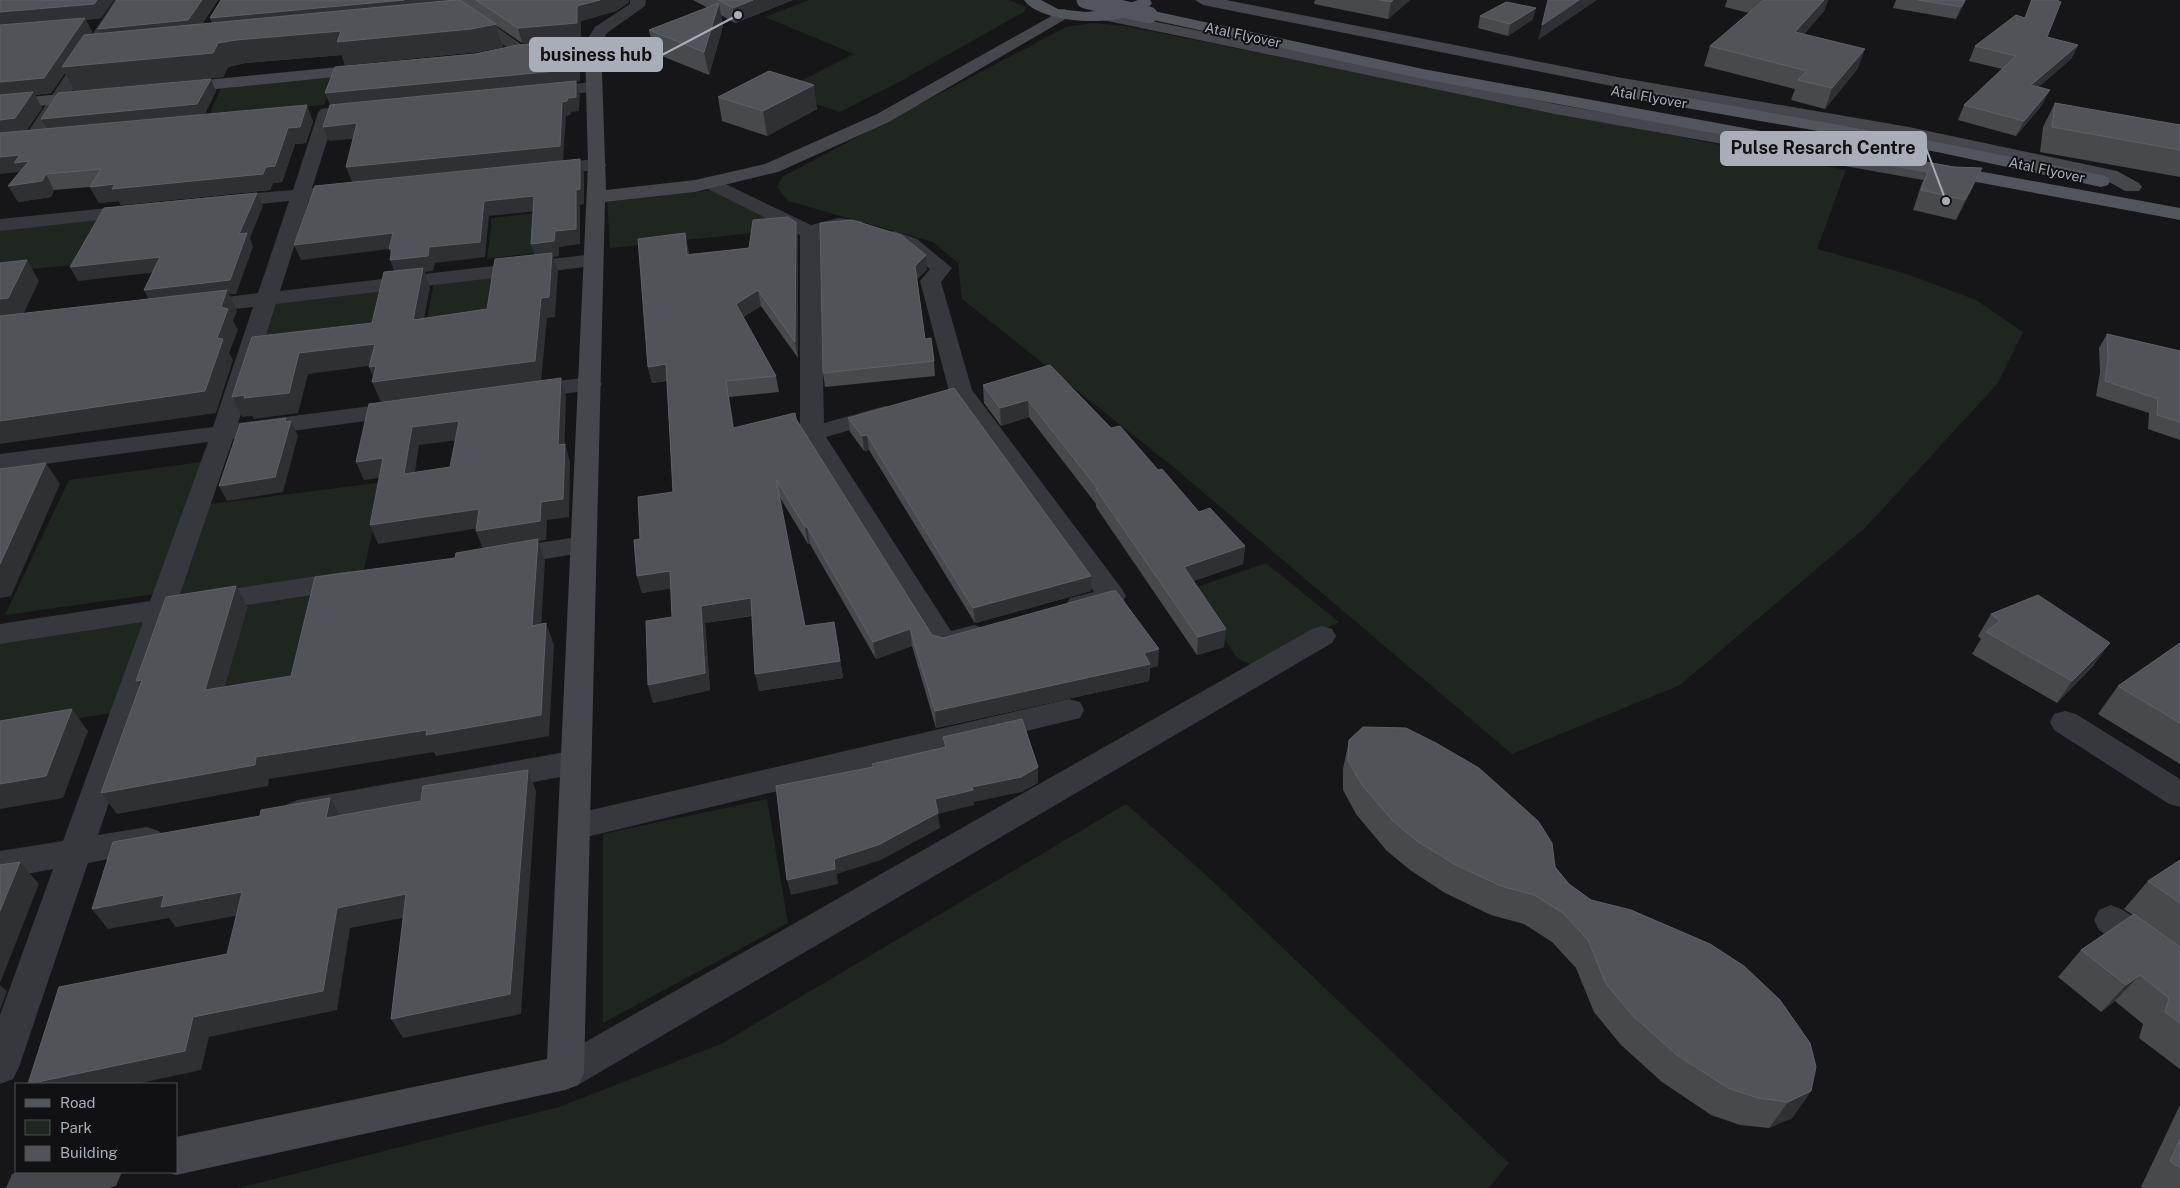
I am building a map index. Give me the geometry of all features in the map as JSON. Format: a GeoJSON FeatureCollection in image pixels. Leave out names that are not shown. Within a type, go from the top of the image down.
{"type":"FeatureCollection","features":[{"type":"Feature","properties":{"kind":"main road"},"geometry":{"type":"LineString","coordinates":[[1032,0],[1046,10],[1064,14],[1103,16],[1137,8],[1147,0]]}},
{"type":"Feature","properties":{"kind":"main road","name":"Atal Flyover"},"geometry":{"type":"LineString","coordinates":[[1085,0],[1424,74],[2180,214]]}},
{"type":"Feature","properties":{"kind":"main road","name":"Atal Flyover"},"geometry":{"type":"LineString","coordinates":[[1186,4],[1501,71],[1937,147],[2180,197]]}},
{"type":"Feature","properties":{"kind":"street"},"geometry":{"type":"LineString","coordinates":[[449,0],[521,50]]}},
{"type":"Feature","properties":{"kind":"street"},"geometry":{"type":"LineString","coordinates":[[565,1073],[597,165],[593,43],[601,30],[637,6],[638,0]]}},
{"type":"Feature","properties":{"kind":"street"},"geometry":{"type":"LineString","coordinates":[[1203,0],[1617,82],[1910,132],[2110,175],[2132,187]]}},
{"type":"Feature","properties":{"kind":"street"},"geometry":{"type":"LineString","coordinates":[[51,139],[23,142],[63,94],[108,24],[127,1]]}},
{"type":"Feature","properties":{"kind":"street"},"geometry":{"type":"LineString","coordinates":[[841,136],[868,112],[1046,10]]}},
{"type":"Feature","properties":{"kind":"street"},"geometry":{"type":"LineString","coordinates":[[596,198],[711,183],[772,168],[883,118],[1064,14]]}},
{"type":"Feature","properties":{"kind":"street"},"geometry":{"type":"LineString","coordinates":[[450,17],[469,15]]}},
{"type":"Feature","properties":{"kind":"street"},"geometry":{"type":"LineString","coordinates":[[1103,16],[1555,109],[1945,179],[1965,181],[1990,180]]}},
{"type":"Feature","properties":{"kind":"street"},"geometry":{"type":"LineString","coordinates":[[88,26],[108,24]]}},
{"type":"Feature","properties":{"kind":"street"},"geometry":{"type":"LineString","coordinates":[[491,52],[593,43]]}},
{"type":"Feature","properties":{"kind":"street"},"geometry":{"type":"LineString","coordinates":[[90,52],[108,50]]}},
{"type":"Feature","properties":{"kind":"street"},"geometry":{"type":"LineString","coordinates":[[161,84],[380,63]]}},
{"type":"Feature","properties":{"kind":"street"},"geometry":{"type":"LineString","coordinates":[[525,94],[594,87]]}},
{"type":"Feature","properties":{"kind":"street"},"geometry":{"type":"LineString","coordinates":[[0,95],[63,94],[107,90]]}},
{"type":"Feature","properties":{"kind":"street"},"geometry":{"type":"LineString","coordinates":[[0,105],[63,94]]}},
{"type":"Feature","properties":{"kind":"street"},"geometry":{"type":"LineString","coordinates":[[0,1067],[223,433],[327,113]]}},
{"type":"Feature","properties":{"kind":"street"},"geometry":{"type":"LineString","coordinates":[[528,172],[597,165]]}},
{"type":"Feature","properties":{"kind":"street"},"geometry":{"type":"LineString","coordinates":[[711,183],[810,232],[831,224],[843,222],[910,243],[942,268],[930,281],[952,393],[1112,596],[1056,612]]}},
{"type":"Feature","properties":{"kind":"street"},"geometry":{"type":"LineString","coordinates":[[203,204],[340,190]]}},
{"type":"Feature","properties":{"kind":"street"},"geometry":{"type":"LineString","coordinates":[[0,225],[155,209]]}},
{"type":"Feature","properties":{"kind":"street"},"geometry":{"type":"LineString","coordinates":[[810,232],[812,434],[944,643],[1000,627]]}},
{"type":"Feature","properties":{"kind":"street"},"geometry":{"type":"LineString","coordinates":[[178,309],[594,260]]}},
{"type":"Feature","properties":{"kind":"street"},"geometry":{"type":"LineString","coordinates":[[500,396],[590,384]]}},
{"type":"Feature","properties":{"kind":"street"},"geometry":{"type":"LineString","coordinates":[[0,462],[421,406]]}},
{"type":"Feature","properties":{"kind":"street"},"geometry":{"type":"LineString","coordinates":[[812,434],[905,407]]}},
{"type":"Feature","properties":{"kind":"street"},"geometry":{"type":"LineString","coordinates":[[476,561],[584,544]]}},
{"type":"Feature","properties":{"kind":"street"},"geometry":{"type":"LineString","coordinates":[[0,634],[377,576]]}},
{"type":"Feature","properties":{"kind":"street"},"geometry":{"type":"LineString","coordinates":[[178,1156],[565,1073],[1322,636]]}},
{"type":"Feature","properties":{"kind":"street"},"geometry":{"type":"LineString","coordinates":[[574,827],[1069,710]]}},
{"type":"Feature","properties":{"kind":"street"},"geometry":{"type":"LineString","coordinates":[[2066,722],[2180,795]]}},
{"type":"Feature","properties":{"kind":"street"},"geometry":{"type":"LineString","coordinates":[[272,817],[576,762]]}},
{"type":"Feature","properties":{"kind":"street"},"geometry":{"type":"LineString","coordinates":[[0,865],[174,835]]}},
{"type":"Feature","properties":{"kind":"street"},"geometry":{"type":"LineString","coordinates":[[2111,920],[2180,970]]}},
{"type":"Feature","properties":{"kind":"street"},"geometry":{"type":"LineString","coordinates":[[26,1188],[97,1173]]}},
{"type":"Feature","properties":{"kind":"green space"},"geometry":{"type":"Polygon","coordinates":[[[809,0],[1009,0],[1026,7],[1024,12],[901,81],[840,112],[779,92],[854,54],[765,17],[809,0]]]}},
{"type":"Feature","properties":{"kind":"green space"},"geometry":{"type":"Polygon","coordinates":[[[1093,23],[1125,26],[1846,170],[1817,249],[1907,274],[1976,300],[2023,332],[1998,383],[1866,527],[1680,685],[1512,754],[1171,465],[962,299],[958,263],[933,242],[788,201],[777,187],[782,177],[1066,27],[1093,23]]]}},
{"type":"Feature","properties":{"kind":"green space"},"geometry":{"type":"Polygon","coordinates":[[[334,77],[324,105],[209,116],[221,88],[334,77]]]}},
{"type":"Feature","properties":{"kind":"green space"},"geometry":{"type":"Polygon","coordinates":[[[713,190],[789,229],[610,248],[607,202],[713,190]]]}},
{"type":"Feature","properties":{"kind":"green space"},"geometry":{"type":"Polygon","coordinates":[[[535,213],[534,253],[487,259],[492,218],[535,213]]]}},
{"type":"Feature","properties":{"kind":"green space"},"geometry":{"type":"Polygon","coordinates":[[[97,219],[72,265],[0,272],[0,230],[97,219]]]}},
{"type":"Feature","properties":{"kind":"green space"},"geometry":{"type":"Polygon","coordinates":[[[499,276],[492,324],[424,332],[434,283],[499,276]]]}},
{"type":"Feature","properties":{"kind":"green space"},"geometry":{"type":"Polygon","coordinates":[[[390,288],[378,339],[260,354],[277,302],[390,288]]]}},
{"type":"Feature","properties":{"kind":"green space"},"geometry":{"type":"Polygon","coordinates":[[[201,462],[155,594],[5,615],[69,480],[201,462]]]}},
{"type":"Feature","properties":{"kind":"green space"},"geometry":{"type":"Polygon","coordinates":[[[384,482],[363,573],[173,602],[210,504],[384,482]]]}},
{"type":"Feature","properties":{"kind":"green space"},"geometry":{"type":"Polygon","coordinates":[[[1266,563],[1339,622],[1254,666],[1237,658],[1191,589],[1266,563]]]}},
{"type":"Feature","properties":{"kind":"green space"},"geometry":{"type":"Polygon","coordinates":[[[321,589],[301,679],[224,691],[250,600],[321,589]]]}},
{"type":"Feature","properties":{"kind":"green space"},"geometry":{"type":"Polygon","coordinates":[[[151,616],[117,712],[0,731],[0,638],[151,616]]]}},
{"type":"Feature","properties":{"kind":"green space"},"geometry":{"type":"Polygon","coordinates":[[[767,799],[788,923],[603,1023],[603,834],[767,799]]]}},
{"type":"Feature","properties":{"kind":"green space"},"geometry":{"type":"Polygon","coordinates":[[[1126,804],[1204,873],[1509,1163],[1489,1188],[238,1188],[559,1107],[721,1044],[1126,804]]]}},
{"type":"Feature","properties":{"kind":"building"},"geometry":{"type":"Polygon","coordinates":[[[0,0],[97,0],[94,4],[0,12],[0,0]]]}},
{"type":"Feature","properties":{"kind":"building"},"geometry":{"type":"Polygon","coordinates":[[[117,0],[202,0],[188,20],[98,29],[117,0]]]}},
{"type":"Feature","properties":{"kind":"building"},"geometry":{"type":"Polygon","coordinates":[[[221,0],[404,0],[210,18],[221,0]]]}},
{"type":"Feature","properties":{"kind":"building"},"geometry":{"type":"Polygon","coordinates":[[[460,0],[496,24],[471,29],[337,42],[341,31],[236,40],[218,43],[213,53],[62,67],[84,35],[460,0]]]}},
{"type":"Feature","properties":{"kind":"building"},"geometry":{"type":"Polygon","coordinates":[[[476,0],[600,0],[577,6],[577,23],[518,28],[476,0]]]}},
{"type":"Feature","properties":{"kind":"building"},"geometry":{"type":"Polygon","coordinates":[[[718,0],[753,0],[733,8],[718,0]]]}},
{"type":"Feature","properties":{"kind":"building"},"geometry":{"type":"Polygon","coordinates":[[[1548,0],[1579,0],[1542,25],[1548,0]]]}},
{"type":"Feature","properties":{"kind":"building"},"geometry":{"type":"Polygon","coordinates":[[[1764,0],[1824,0],[1795,32],[1865,49],[1832,88],[1798,80],[1807,71],[1710,46],[1764,0]]]}},
{"type":"Feature","properties":{"kind":"building"},"geometry":{"type":"Polygon","coordinates":[[[1918,0],[1965,0],[1961,7],[1918,0]]]}},
{"type":"Feature","properties":{"kind":"building"},"geometry":{"type":"Polygon","coordinates":[[[2032,0],[2058,0],[2061,2],[2047,37],[2078,45],[2031,85],[2050,90],[2024,121],[1964,105],[2016,56],[1975,46],[2016,15],[2025,18],[2032,0]]]}},
{"type":"Feature","properties":{"kind":"building"},"geometry":{"type":"Polygon","coordinates":[[[1506,2],[1536,8],[1510,24],[1480,16],[1506,2]]]}},
{"type":"Feature","properties":{"kind":"building"},"geometry":{"type":"Polygon","coordinates":[[[719,3],[704,52],[649,30],[719,3]]]}},
{"type":"Feature","properties":{"kind":"building"},"geometry":{"type":"Polygon","coordinates":[[[85,18],[44,78],[0,82],[0,25],[85,18]]]}},
{"type":"Feature","properties":{"kind":"building"},"geometry":{"type":"Polygon","coordinates":[[[577,39],[577,69],[325,93],[335,67],[475,54],[518,45],[577,39]]]}},
{"type":"Feature","properties":{"kind":"building"},"geometry":{"type":"Polygon","coordinates":[[[769,71],[814,85],[763,111],[718,97],[769,71]]]}},
{"type":"Feature","properties":{"kind":"building"},"geometry":{"type":"Polygon","coordinates":[[[211,79],[197,104],[41,119],[58,93],[211,79]]]}},
{"type":"Feature","properties":{"kind":"building"},"geometry":{"type":"Polygon","coordinates":[[[576,81],[576,97],[568,98],[567,101],[562,102],[560,146],[346,167],[357,123],[323,127],[330,105],[576,81]]]}},
{"type":"Feature","properties":{"kind":"building"},"geometry":{"type":"Polygon","coordinates":[[[33,92],[15,118],[0,120],[0,95],[33,92]]]}},
{"type":"Feature","properties":{"kind":"building"},"geometry":{"type":"Polygon","coordinates":[[[2055,103],[2180,125],[2180,150],[2052,127],[2055,103]]]}},
{"type":"Feature","properties":{"kind":"building"},"geometry":{"type":"Polygon","coordinates":[[[307,105],[300,127],[288,128],[275,166],[266,167],[263,174],[112,189],[115,184],[90,187],[101,169],[46,174],[42,181],[8,186],[29,161],[14,163],[20,155],[0,157],[0,133],[307,105]]]}},
{"type":"Feature","properties":{"kind":"building"},"geometry":{"type":"Polygon","coordinates":[[[580,159],[580,189],[576,190],[576,229],[555,231],[554,241],[531,244],[534,196],[484,201],[480,242],[429,247],[428,256],[390,260],[392,249],[389,249],[393,233],[294,245],[315,186],[580,159]]]}},
{"type":"Feature","properties":{"kind":"building"},"geometry":{"type":"Polygon","coordinates":[[[1931,163],[1953,167],[1982,168],[1965,200],[1921,190],[1931,163]]]}},
{"type":"Feature","properties":{"kind":"building"},"geometry":{"type":"Polygon","coordinates":[[[257,193],[239,234],[247,233],[230,280],[144,290],[160,257],[70,267],[104,208],[257,193]]]}},
{"type":"Feature","properties":{"kind":"building"},"geometry":{"type":"Polygon","coordinates":[[[788,217],[796,222],[795,342],[758,290],[736,304],[776,376],[726,381],[733,428],[795,413],[796,419],[932,635],[943,638],[1116,591],[1159,649],[1144,653],[1150,664],[935,711],[910,629],[873,642],[807,527],[805,527],[776,479],[805,626],[834,622],[840,661],[755,674],[751,598],[701,606],[705,673],[648,685],[646,621],[672,617],[670,571],[637,576],[634,540],[640,539],[638,497],[673,492],[666,364],[648,367],[638,239],[685,233],[687,255],[749,248],[753,220],[788,217]]]}},
{"type":"Feature","properties":{"kind":"building"},"geometry":{"type":"Polygon","coordinates":[[[852,220],[901,235],[926,255],[915,266],[925,339],[931,338],[934,361],[823,373],[820,223],[852,220]]]}},
{"type":"Feature","properties":{"kind":"building"},"geometry":{"type":"Polygon","coordinates":[[[552,253],[549,297],[541,298],[535,361],[372,382],[376,366],[369,367],[375,344],[299,353],[289,393],[244,398],[245,395],[232,397],[252,337],[372,323],[384,272],[423,268],[413,320],[487,309],[495,259],[552,253]]]}},
{"type":"Feature","properties":{"kind":"building"},"geometry":{"type":"Polygon","coordinates":[[[27,260],[8,298],[0,299],[0,263],[27,260]]]}},
{"type":"Feature","properties":{"kind":"building"},"geometry":{"type":"Polygon","coordinates":[[[227,290],[221,307],[228,309],[217,338],[223,339],[205,391],[0,421],[0,316],[227,290]]]}},
{"type":"Feature","properties":{"kind":"building"},"geometry":{"type":"Polygon","coordinates":[[[2107,334],[2180,351],[2180,422],[2157,415],[2158,399],[2105,381],[2108,358],[2107,334]]]}},
{"type":"Feature","properties":{"kind":"building"},"geometry":{"type":"Polygon","coordinates":[[[1050,365],[1111,428],[1120,426],[1158,470],[1162,469],[1199,512],[1210,508],[1245,546],[1184,567],[1226,629],[1198,637],[1096,489],[1098,489],[1028,400],[1000,408],[983,385],[1050,365]]]}},
{"type":"Feature","properties":{"kind":"building"},"geometry":{"type":"Polygon","coordinates":[[[561,378],[558,445],[565,444],[563,499],[541,502],[540,521],[476,531],[479,509],[370,525],[383,458],[356,462],[369,404],[561,378]],[[459,421],[412,427],[404,474],[450,467],[459,421]]]}},
{"type":"Feature","properties":{"kind":"building"},"geometry":{"type":"Polygon","coordinates":[[[954,388],[1091,576],[973,608],[867,435],[862,436],[848,418],[954,388]]]}},
{"type":"Feature","properties":{"kind":"building"},"geometry":{"type":"Polygon","coordinates":[[[286,418],[285,422],[291,421],[275,477],[219,486],[240,424],[286,418]]]}},
{"type":"Feature","properties":{"kind":"building"},"geometry":{"type":"Polygon","coordinates":[[[46,463],[0,564],[0,469],[46,463]]]}},
{"type":"Feature","properties":{"kind":"building"},"geometry":{"type":"Polygon","coordinates":[[[538,539],[532,626],[546,623],[541,715],[426,735],[427,730],[256,757],[255,765],[101,793],[142,680],[136,681],[166,597],[236,586],[205,690],[291,676],[315,577],[455,558],[456,553],[538,539]]]}},
{"type":"Feature","properties":{"kind":"building"},"geometry":{"type":"Polygon","coordinates":[[[2038,595],[2110,643],[2072,681],[1986,632],[2000,621],[1991,614],[2038,595]]]}},
{"type":"Feature","properties":{"kind":"building"},"geometry":{"type":"Polygon","coordinates":[[[2180,643],[2180,723],[2118,686],[2180,643]]]}},
{"type":"Feature","properties":{"kind":"building"},"geometry":{"type":"Polygon","coordinates":[[[72,709],[46,776],[0,784],[0,721],[72,709]]]}},
{"type":"Feature","properties":{"kind":"building"},"geometry":{"type":"Polygon","coordinates":[[[1022,719],[1038,767],[1021,777],[972,787],[973,790],[935,799],[938,813],[878,845],[834,859],[835,869],[787,880],[776,786],[873,767],[872,764],[946,747],[943,737],[1022,719]]]}},
{"type":"Feature","properties":{"kind":"building"},"geometry":{"type":"Polygon","coordinates":[[[1363,727],[1406,728],[1479,768],[1538,821],[1552,843],[1555,867],[1569,884],[1591,900],[1631,910],[1710,944],[1744,966],[1780,1000],[1810,1043],[1816,1067],[1811,1091],[1788,1102],[1758,1098],[1728,1088],[1677,1055],[1634,1017],[1606,984],[1588,940],[1563,913],[1534,895],[1501,886],[1454,864],[1417,841],[1393,821],[1362,785],[1348,761],[1349,740],[1363,727]]]}},
{"type":"Feature","properties":{"kind":"building"},"geometry":{"type":"Polygon","coordinates":[[[528,770],[510,994],[391,1019],[406,894],[337,908],[323,991],[193,1017],[185,1051],[28,1083],[59,987],[227,954],[242,892],[161,907],[164,895],[92,909],[113,842],[260,816],[261,810],[330,798],[326,818],[421,801],[423,786],[528,770]]]}},
{"type":"Feature","properties":{"kind":"building"},"geometry":{"type":"Polygon","coordinates":[[[2180,860],[2180,903],[2148,881],[2180,860]]]}},
{"type":"Feature","properties":{"kind":"building"},"geometry":{"type":"Polygon","coordinates":[[[20,862],[0,911],[0,865],[20,862]]]}},
{"type":"Feature","properties":{"kind":"building"},"geometry":{"type":"Polygon","coordinates":[[[2134,914],[2180,947],[2180,1023],[2165,1012],[2169,998],[2140,975],[2126,985],[2081,950],[2134,914]]]}},
{"type":"Feature","properties":{"kind":"building"},"geometry":{"type":"Polygon","coordinates":[[[2180,1139],[2180,1168],[2170,1161],[2180,1139]]]}},
{"type":"Feature","properties":{"kind":"place","name":"business hub"},"geometry":{"type":"Point","coordinates":[738,15]}},
{"type":"Feature","properties":{"kind":"place","name":"Pulse Resarch Centre"},"geometry":{"type":"Point","coordinates":[1946,201]}}]}
